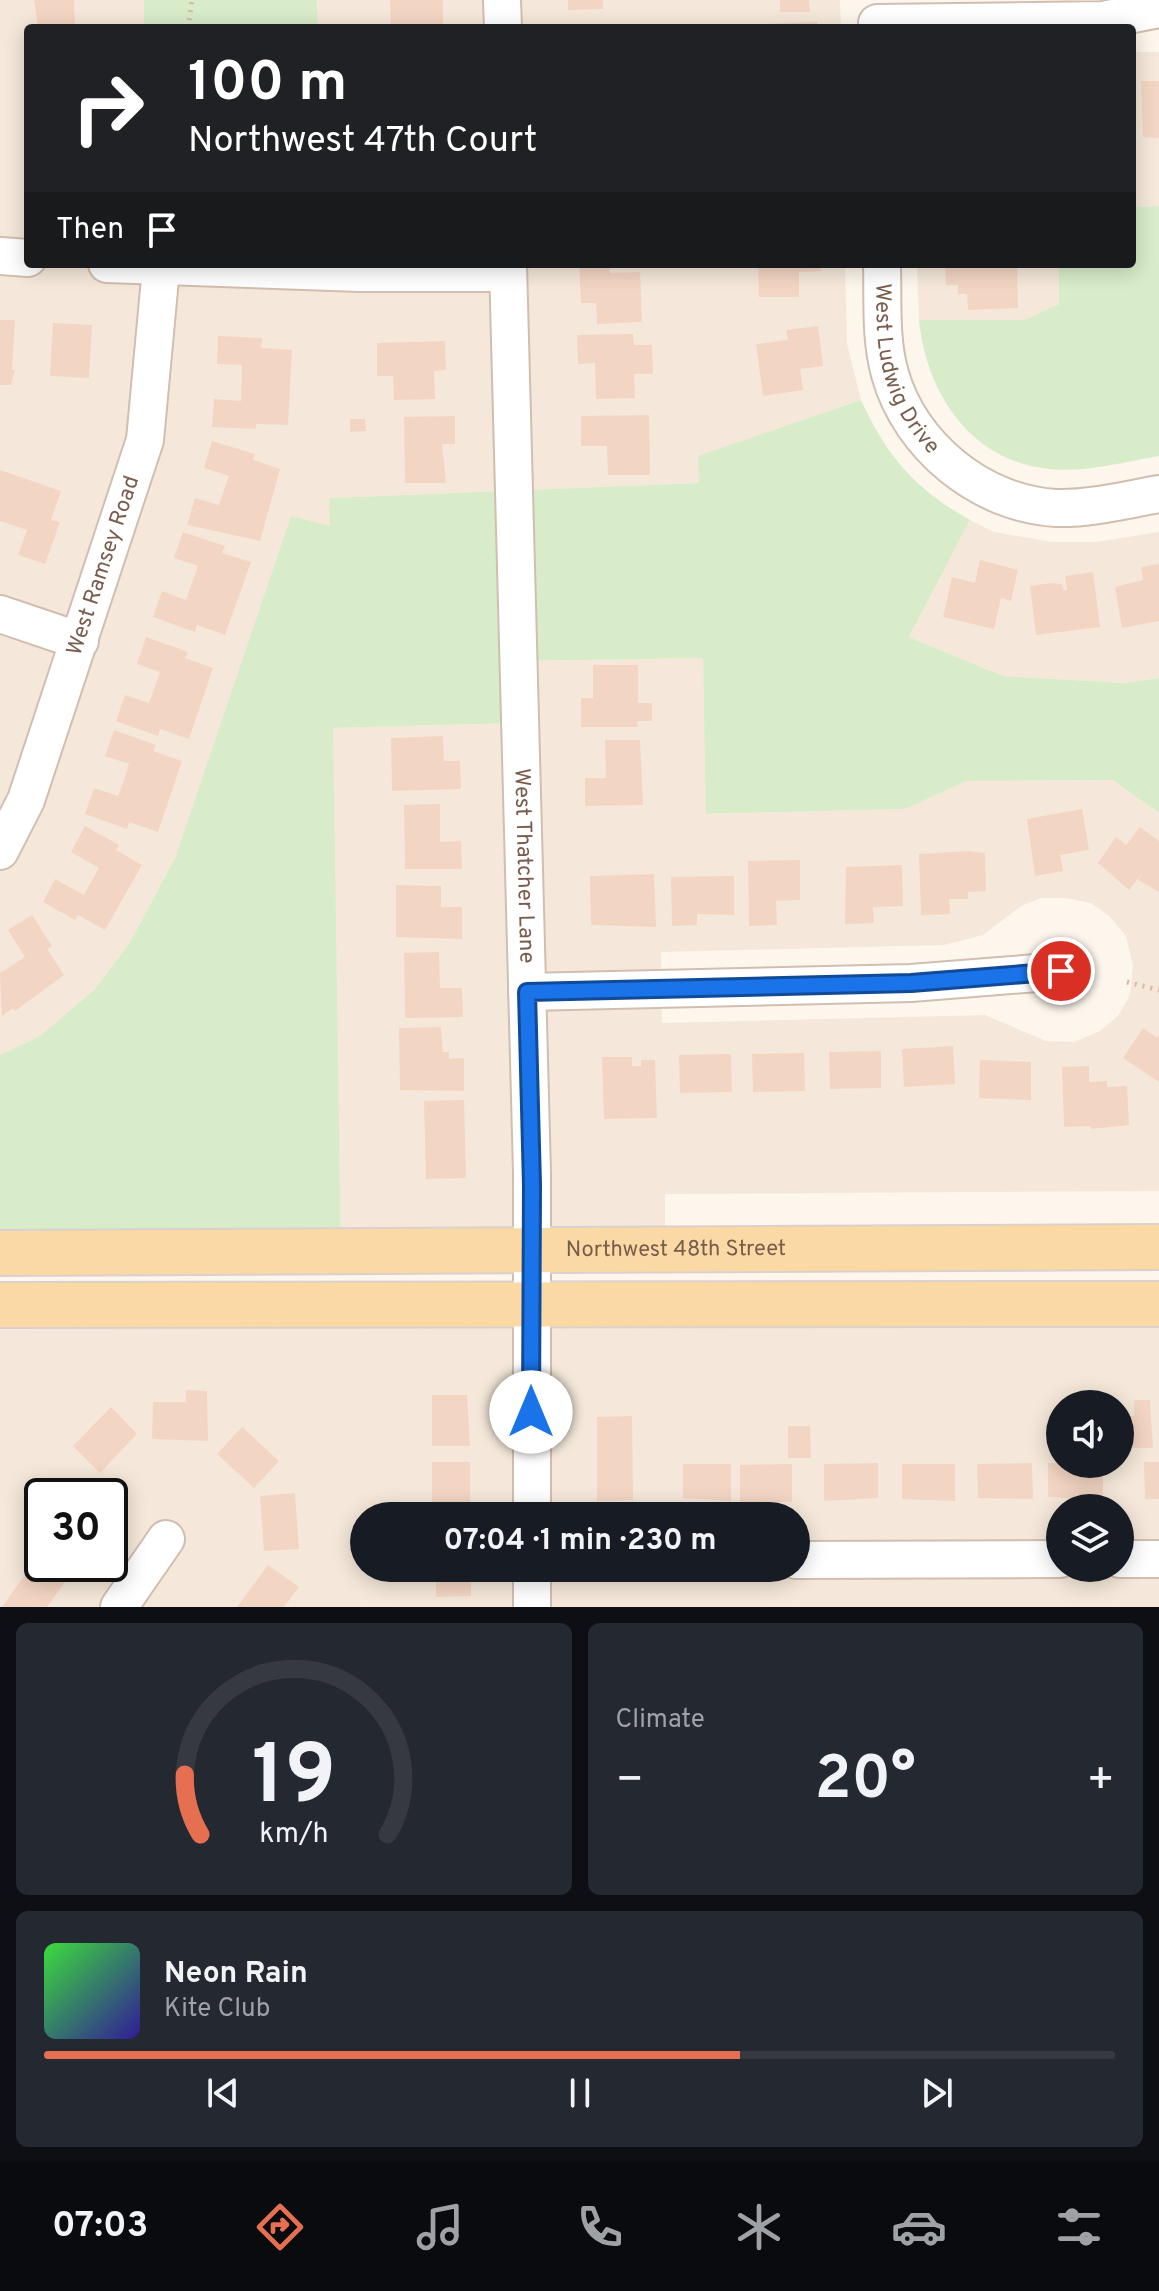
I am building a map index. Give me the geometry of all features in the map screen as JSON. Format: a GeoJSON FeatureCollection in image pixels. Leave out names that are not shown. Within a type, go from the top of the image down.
{"type":"FeatureCollection","features":[{"type":"Feature","properties":{"kind":"main road","name":"Northwest 48th Street"},"geometry":{"type":"LineString","coordinates":[[0,1253],[1159,1247]]}},
{"type":"Feature","properties":{"kind":"main road"},"geometry":{"type":"LineString","coordinates":[[0,1305],[1159,1304]]}},
{"type":"Feature","properties":{"kind":"street"},"geometry":{"type":"LineString","coordinates":[[502,0],[503,24]]}},
{"type":"Feature","properties":{"kind":"street"},"geometry":{"type":"LineString","coordinates":[[877,17],[1103,20],[1159,9]]}},
{"type":"Feature","properties":{"kind":"street"},"geometry":{"type":"LineString","coordinates":[[0,256],[24,258]]}},
{"type":"Feature","properties":{"kind":"street"},"geometry":{"type":"LineString","coordinates":[[161,268],[508,269]]}},
{"type":"Feature","properties":{"kind":"street","name":"West Ramsey Road"},"geometry":{"type":"LineString","coordinates":[[0,851],[22,811],[145,440],[161,268]]}},
{"type":"Feature","properties":{"kind":"street","name":"West Ludwig Drive"},"geometry":{"type":"LineString","coordinates":[[882,268],[884,340],[890,376],[911,419],[949,464],[994,491],[1041,506],[1082,507],[1159,494]]}},
{"type":"Feature","properties":{"kind":"street","name":"West Thatcher Lane"},"geometry":{"type":"LineString","coordinates":[[508,269],[527,992],[532,1502]]}},
{"type":"Feature","properties":{"kind":"street"},"geometry":{"type":"LineString","coordinates":[[0,614],[80,641]]}},
{"type":"Feature","properties":{"kind":"street"},"geometry":{"type":"LineString","coordinates":[[527,992],[911,983],[1061,971]]}},
{"type":"Feature","properties":{"kind":"street"},"geometry":{"type":"LineString","coordinates":[[119,1607],[166,1539]]}},
{"type":"Feature","properties":{"kind":"street"},"geometry":{"type":"LineString","coordinates":[[810,1560],[1046,1559]]}},
{"type":"Feature","properties":{"kind":"street"},"geometry":{"type":"LineString","coordinates":[[1134,1559],[1159,1559]]}},
{"type":"Feature","properties":{"kind":"street"},"geometry":{"type":"LineString","coordinates":[[532,1582],[532,1607]]}},
{"type":"Feature","properties":{"kind":"path"},"geometry":{"type":"LineString","coordinates":[[189,24],[192,0]]}},
{"type":"Feature","properties":{"kind":"path"},"geometry":{"type":"LineString","coordinates":[[1127,982],[1159,990]]}},
{"type":"Feature","properties":{"kind":"shaded area"},"geometry":{"type":"Polygon","coordinates":[[[0,0],[144,0],[144,24],[24,24],[24,268],[845,268],[847,344],[861,400],[699,456],[699,483],[330,498],[330,526],[176,856],[129,944],[94,990],[40,1036],[0,1055],[0,0]]]}},
{"type":"Feature","properties":{"kind":"shaded area"},"geometry":{"type":"Polygon","coordinates":[[[317,0],[840,0],[841,24],[318,24],[317,0]]]}},
{"type":"Feature","properties":{"kind":"shaded area"},"geometry":{"type":"Polygon","coordinates":[[[1136,52],[1159,52],[1159,206],[1136,207],[1136,52]]]}},
{"type":"Feature","properties":{"kind":"shaded area"},"geometry":{"type":"Polygon","coordinates":[[[917,268],[1059,268],[1059,304],[1024,320],[919,320],[917,268]]]}},
{"type":"Feature","properties":{"kind":"shaded area"},"geometry":{"type":"Polygon","coordinates":[[[970,520],[994,532],[1052,542],[1096,542],[1159,532],[1159,678],[1124,683],[1003,676],[909,637],[970,520]]]}},
{"type":"Feature","properties":{"kind":"shaded area"},"geometry":{"type":"Polygon","coordinates":[[[703,658],[707,814],[905,809],[967,781],[1113,780],[1159,813],[1159,1191],[665,1194],[665,1248],[341,1253],[332,728],[519,723],[518,661],[703,658]],[[1041,898],[1021,906],[983,935],[944,945],[661,952],[662,1023],[985,1015],[1046,1041],[1074,1042],[1100,1031],[1118,1016],[1130,995],[1133,966],[1126,936],[1109,916],[1091,903],[1041,898]]]}},
{"type":"Feature","properties":{"kind":"shaded area"},"geometry":{"type":"Polygon","coordinates":[[[1159,1304],[1159,1607],[0,1607],[0,1305],[1159,1304]]]}},
{"type":"Feature","properties":{"kind":"green space"},"geometry":{"type":"Polygon","coordinates":[[[144,0],[317,0],[318,24],[144,24],[144,0]]]}},
{"type":"Feature","properties":{"kind":"green space"},"geometry":{"type":"Polygon","coordinates":[[[1159,206],[1159,456],[1062,470],[1021,463],[996,452],[975,437],[942,397],[923,347],[919,320],[1024,320],[1059,304],[1059,268],[1136,268],[1136,207],[1159,206]]]}},
{"type":"Feature","properties":{"kind":"green space"},"geometry":{"type":"Polygon","coordinates":[[[861,400],[882,439],[905,470],[933,496],[970,520],[909,637],[1003,676],[1124,683],[1159,678],[1159,813],[1113,780],[967,781],[905,809],[706,814],[703,658],[518,661],[520,723],[333,728],[341,1253],[0,1253],[0,1055],[40,1036],[94,990],[129,944],[176,856],[291,516],[330,526],[329,498],[699,483],[698,456],[861,400]]]}},
{"type":"Feature","properties":{"kind":"building"},"geometry":{"type":"Polygon","coordinates":[[[34,0],[74,0],[75,24],[37,24],[34,0]]]}},
{"type":"Feature","properties":{"kind":"building"},"geometry":{"type":"Polygon","coordinates":[[[390,0],[443,0],[443,24],[391,24],[390,0]]]}},
{"type":"Feature","properties":{"kind":"building"},"geometry":{"type":"Polygon","coordinates":[[[568,0],[603,0],[603,9],[568,10],[568,0]]]}},
{"type":"Feature","properties":{"kind":"building"},"geometry":{"type":"Polygon","coordinates":[[[780,0],[809,0],[810,12],[780,12],[780,0]]]}},
{"type":"Feature","properties":{"kind":"building"},"geometry":{"type":"Polygon","coordinates":[[[817,22],[817,24],[764,24],[817,22]]]}},
{"type":"Feature","properties":{"kind":"building"},"geometry":{"type":"Polygon","coordinates":[[[1141,81],[1159,81],[1159,138],[1143,137],[1141,81]]]}},
{"type":"Feature","properties":{"kind":"building"},"geometry":{"type":"Polygon","coordinates":[[[579,268],[610,268],[610,273],[640,272],[642,322],[597,324],[596,303],[581,303],[579,268]]]}},
{"type":"Feature","properties":{"kind":"building"},"geometry":{"type":"Polygon","coordinates":[[[758,268],[821,268],[821,271],[799,272],[799,297],[759,297],[758,268]]]}},
{"type":"Feature","properties":{"kind":"building"},"geometry":{"type":"Polygon","coordinates":[[[945,268],[1017,268],[1018,308],[968,310],[967,294],[958,294],[958,285],[946,285],[945,268]]]}},
{"type":"Feature","properties":{"kind":"building"},"geometry":{"type":"Polygon","coordinates":[[[0,320],[15,320],[12,370],[15,370],[11,385],[0,385],[0,320]]]}},
{"type":"Feature","properties":{"kind":"building"},"geometry":{"type":"Polygon","coordinates":[[[53,323],[92,325],[89,378],[50,376],[53,323]]]}},
{"type":"Feature","properties":{"kind":"building"},"geometry":{"type":"Polygon","coordinates":[[[818,326],[823,366],[800,369],[803,390],[763,396],[756,344],[788,340],[786,330],[818,326]]]}},
{"type":"Feature","properties":{"kind":"building"},"geometry":{"type":"Polygon","coordinates":[[[633,334],[634,345],[652,345],[653,374],[634,374],[635,398],[596,399],[595,363],[578,364],[577,335],[633,334]]]}},
{"type":"Feature","properties":{"kind":"building"},"geometry":{"type":"Polygon","coordinates":[[[218,336],[262,338],[261,348],[292,350],[288,425],[256,424],[256,429],[212,427],[214,399],[241,401],[242,365],[217,364],[218,336]]]}},
{"type":"Feature","properties":{"kind":"building"},"geometry":{"type":"Polygon","coordinates":[[[445,341],[446,370],[434,371],[435,399],[394,400],[393,376],[377,376],[377,343],[445,341]]]}},
{"type":"Feature","properties":{"kind":"building"},"geometry":{"type":"Polygon","coordinates":[[[649,415],[650,475],[608,475],[607,446],[581,446],[581,416],[649,415]]]}},
{"type":"Feature","properties":{"kind":"building"},"geometry":{"type":"Polygon","coordinates":[[[455,416],[455,444],[442,444],[446,483],[405,483],[404,417],[455,416]]]}},
{"type":"Feature","properties":{"kind":"building"},"geometry":{"type":"Polygon","coordinates":[[[350,419],[365,419],[366,431],[350,432],[350,419]]]}},
{"type":"Feature","properties":{"kind":"building"},"geometry":{"type":"Polygon","coordinates":[[[212,441],[255,454],[253,460],[280,469],[260,541],[187,525],[195,498],[219,505],[229,476],[204,468],[212,441]]]}},
{"type":"Feature","properties":{"kind":"building"},"geometry":{"type":"Polygon","coordinates":[[[0,470],[61,491],[51,520],[60,522],[45,564],[18,555],[27,530],[0,521],[0,470]]]}},
{"type":"Feature","properties":{"kind":"building"},"geometry":{"type":"Polygon","coordinates":[[[183,532],[225,546],[222,553],[251,562],[225,635],[197,625],[195,632],[153,617],[162,591],[186,600],[198,566],[174,558],[183,532]]]}},
{"type":"Feature","properties":{"kind":"building"},"geometry":{"type":"Polygon","coordinates":[[[980,560],[1018,570],[1011,601],[1001,598],[994,629],[943,617],[952,577],[975,583],[980,560]]]}},
{"type":"Feature","properties":{"kind":"building"},"geometry":{"type":"Polygon","coordinates":[[[1159,564],[1159,621],[1122,628],[1115,587],[1143,580],[1141,567],[1159,564]]]}},
{"type":"Feature","properties":{"kind":"building"},"geometry":{"type":"Polygon","coordinates":[[[1093,572],[1100,627],[1036,635],[1030,586],[1062,584],[1063,590],[1067,590],[1065,576],[1093,572]]]}},
{"type":"Feature","properties":{"kind":"building"},"geometry":{"type":"Polygon","coordinates":[[[146,637],[188,652],[185,658],[213,668],[189,739],[160,729],[158,736],[116,721],[125,695],[149,703],[160,672],[137,664],[146,637]]]}},
{"type":"Feature","properties":{"kind":"building"},"geometry":{"type":"Polygon","coordinates":[[[593,665],[638,665],[638,703],[652,703],[652,721],[637,721],[638,727],[581,727],[581,698],[593,698],[593,665]]]}},
{"type":"Feature","properties":{"kind":"building"},"geometry":{"type":"Polygon","coordinates":[[[114,730],[156,745],[153,751],[182,761],[158,832],[129,822],[127,829],[85,814],[94,788],[118,796],[124,780],[129,764],[105,756],[114,730]]]}},
{"type":"Feature","properties":{"kind":"building"},"geometry":{"type":"Polygon","coordinates":[[[443,736],[444,761],[460,761],[461,789],[392,791],[391,738],[443,736]]]}},
{"type":"Feature","properties":{"kind":"building"},"geometry":{"type":"Polygon","coordinates":[[[605,740],[640,740],[643,805],[585,806],[585,778],[606,778],[605,740]]]}},
{"type":"Feature","properties":{"kind":"building"},"geometry":{"type":"Polygon","coordinates":[[[440,804],[440,842],[461,841],[462,869],[405,869],[404,805],[440,804]]]}},
{"type":"Feature","properties":{"kind":"building"},"geometry":{"type":"Polygon","coordinates":[[[1082,809],[1089,850],[1060,855],[1063,871],[1035,876],[1027,819],[1082,809]]]}},
{"type":"Feature","properties":{"kind":"building"},"geometry":{"type":"Polygon","coordinates":[[[85,826],[119,845],[116,850],[142,865],[105,930],[78,915],[75,920],[43,902],[55,879],[84,895],[99,868],[71,852],[85,826]]]}},
{"type":"Feature","properties":{"kind":"building"},"geometry":{"type":"Polygon","coordinates":[[[1140,827],[1159,841],[1159,892],[1138,880],[1143,872],[1129,890],[1098,863],[1116,837],[1126,845],[1140,827]]]}},
{"type":"Feature","properties":{"kind":"building"},"geometry":{"type":"Polygon","coordinates":[[[985,853],[986,891],[968,892],[968,899],[949,899],[950,914],[921,915],[919,854],[985,853]]]}},
{"type":"Feature","properties":{"kind":"building"},"geometry":{"type":"Polygon","coordinates":[[[800,860],[800,900],[776,901],[777,925],[749,926],[748,861],[800,860]]]}},
{"type":"Feature","properties":{"kind":"building"},"geometry":{"type":"Polygon","coordinates":[[[902,865],[903,906],[873,907],[874,923],[845,924],[846,867],[902,865]]]}},
{"type":"Feature","properties":{"kind":"building"},"geometry":{"type":"Polygon","coordinates":[[[654,874],[656,927],[591,925],[590,876],[654,874]]]}},
{"type":"Feature","properties":{"kind":"building"},"geometry":{"type":"Polygon","coordinates":[[[734,876],[734,915],[697,914],[697,925],[672,926],[671,877],[734,876]]]}},
{"type":"Feature","properties":{"kind":"building"},"geometry":{"type":"Polygon","coordinates":[[[396,885],[441,886],[441,907],[462,907],[462,939],[396,937],[396,885]]]}},
{"type":"Feature","properties":{"kind":"building"},"geometry":{"type":"Polygon","coordinates":[[[32,915],[52,946],[47,949],[64,975],[15,1011],[13,1008],[2,1016],[0,973],[25,957],[8,930],[32,915]]]}},
{"type":"Feature","properties":{"kind":"building"},"geometry":{"type":"Polygon","coordinates":[[[439,952],[440,988],[462,988],[463,1017],[405,1018],[404,953],[439,952]]]}},
{"type":"Feature","properties":{"kind":"building"},"geometry":{"type":"Polygon","coordinates":[[[441,1027],[443,1052],[449,1052],[449,1059],[464,1058],[464,1091],[400,1090],[399,1028],[441,1027]]]}},
{"type":"Feature","properties":{"kind":"building"},"geometry":{"type":"Polygon","coordinates":[[[1143,1028],[1157,1038],[1159,1035],[1159,1082],[1123,1058],[1143,1028]]]}},
{"type":"Feature","properties":{"kind":"building"},"geometry":{"type":"Polygon","coordinates":[[[953,1046],[955,1084],[904,1087],[902,1049],[953,1046]]]}},
{"type":"Feature","properties":{"kind":"building"},"geometry":{"type":"Polygon","coordinates":[[[881,1051],[881,1088],[830,1089],[829,1052],[881,1051]]]}},
{"type":"Feature","properties":{"kind":"building"},"geometry":{"type":"Polygon","coordinates":[[[804,1053],[805,1091],[753,1092],[752,1054],[804,1053]]]}},
{"type":"Feature","properties":{"kind":"building"},"geometry":{"type":"Polygon","coordinates":[[[731,1054],[732,1092],[680,1093],[679,1055],[731,1054]]]}},
{"type":"Feature","properties":{"kind":"building"},"geometry":{"type":"Polygon","coordinates":[[[602,1057],[632,1057],[632,1066],[641,1066],[641,1060],[655,1060],[657,1118],[604,1119],[602,1057]]]}},
{"type":"Feature","properties":{"kind":"building"},"geometry":{"type":"Polygon","coordinates":[[[980,1060],[1031,1062],[1031,1100],[979,1098],[980,1060]]]}},
{"type":"Feature","properties":{"kind":"building"},"geometry":{"type":"Polygon","coordinates":[[[1089,1066],[1089,1082],[1107,1081],[1107,1087],[1127,1086],[1129,1125],[1091,1129],[1091,1126],[1064,1127],[1062,1067],[1089,1066]]]}},
{"type":"Feature","properties":{"kind":"building"},"geometry":{"type":"Polygon","coordinates":[[[464,1100],[466,1178],[426,1179],[424,1101],[464,1100]]]}},
{"type":"Feature","properties":{"kind":"building"},"geometry":{"type":"Polygon","coordinates":[[[186,1390],[207,1391],[208,1441],[152,1439],[153,1402],[186,1402],[186,1390]]]}},
{"type":"Feature","properties":{"kind":"building"},"geometry":{"type":"Polygon","coordinates":[[[432,1395],[467,1395],[470,1446],[432,1446],[432,1395]]]}},
{"type":"Feature","properties":{"kind":"building"},"geometry":{"type":"Polygon","coordinates":[[[1134,1400],[1150,1400],[1153,1448],[1134,1448],[1134,1400]]]}},
{"type":"Feature","properties":{"kind":"building"},"geometry":{"type":"Polygon","coordinates":[[[111,1407],[137,1434],[100,1473],[73,1446],[111,1407]]]}},
{"type":"Feature","properties":{"kind":"building"},"geometry":{"type":"Polygon","coordinates":[[[632,1416],[633,1500],[597,1501],[597,1417],[632,1416]]]}},
{"type":"Feature","properties":{"kind":"building"},"geometry":{"type":"Polygon","coordinates":[[[788,1426],[810,1426],[811,1458],[788,1458],[788,1426]]]}},
{"type":"Feature","properties":{"kind":"building"},"geometry":{"type":"Polygon","coordinates":[[[242,1427],[279,1461],[254,1488],[217,1454],[242,1427]]]}},
{"type":"Feature","properties":{"kind":"building"},"geometry":{"type":"Polygon","coordinates":[[[432,1462],[470,1462],[470,1502],[432,1502],[432,1462]]]}},
{"type":"Feature","properties":{"kind":"building"},"geometry":{"type":"Polygon","coordinates":[[[1144,1462],[1159,1462],[1159,1499],[1145,1499],[1144,1462]]]}},
{"type":"Feature","properties":{"kind":"building"},"geometry":{"type":"Polygon","coordinates":[[[878,1463],[878,1498],[824,1501],[824,1464],[878,1463]]]}},
{"type":"Feature","properties":{"kind":"building"},"geometry":{"type":"Polygon","coordinates":[[[1032,1463],[1033,1499],[978,1498],[977,1464],[1032,1463]]]}},
{"type":"Feature","properties":{"kind":"building"},"geometry":{"type":"Polygon","coordinates":[[[683,1464],[731,1464],[731,1501],[683,1498],[683,1464]]]}},
{"type":"Feature","properties":{"kind":"building"},"geometry":{"type":"Polygon","coordinates":[[[792,1464],[792,1502],[740,1502],[740,1465],[792,1464]]]}},
{"type":"Feature","properties":{"kind":"building"},"geometry":{"type":"Polygon","coordinates":[[[902,1464],[955,1464],[955,1501],[902,1499],[902,1464]]]}},
{"type":"Feature","properties":{"kind":"building"},"geometry":{"type":"Polygon","coordinates":[[[1048,1478],[1103,1478],[1103,1494],[1048,1494],[1048,1478]]]}},
{"type":"Feature","properties":{"kind":"building"},"geometry":{"type":"Polygon","coordinates":[[[295,1493],[299,1549],[264,1551],[260,1496],[295,1493]]]}},
{"type":"Feature","properties":{"kind":"building"},"geometry":{"type":"Polygon","coordinates":[[[268,1565],[299,1587],[284,1607],[237,1607],[268,1565]]]}},
{"type":"Feature","properties":{"kind":"building"},"geometry":{"type":"Polygon","coordinates":[[[24,1576],[24,1582],[65,1582],[47,1607],[2,1607],[24,1576]]]}},
{"type":"Feature","properties":{"kind":"building"},"geometry":{"type":"Polygon","coordinates":[[[436,1582],[471,1582],[471,1596],[436,1597],[436,1582]]]}},
{"type":"Feature","properties":{"kind":"route"},"geometry":{"type":"LineString","coordinates":[[531,1412],[532,1185],[527,992],[911,983],[1061,971]]}}]}
